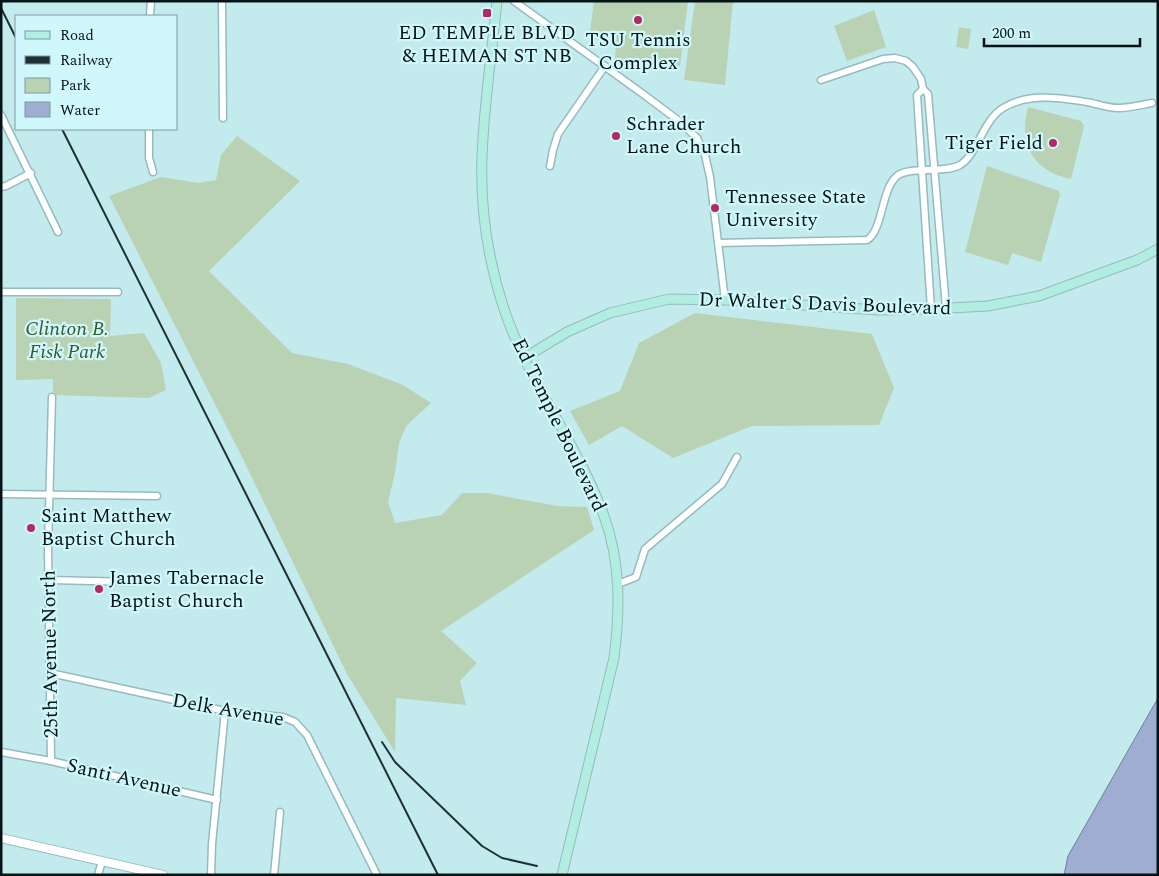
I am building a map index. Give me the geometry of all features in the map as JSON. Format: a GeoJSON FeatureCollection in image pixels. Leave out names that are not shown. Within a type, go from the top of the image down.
{"type":"FeatureCollection","features":[{"type":"Feature","properties":{"kind":"main road","name":"Ed Temple Boulevard"},"geometry":{"type":"LineString","coordinates":[[497,1],[483,137],[483,199],[494,273],[504,310],[524,358],[594,492],[605,518],[615,558],[618,584],[618,630],[614,658],[562,875]]}},
{"type":"Feature","properties":{"kind":"main road","name":"Dr Walter S Davis Boulevard"},"geometry":{"type":"LineString","coordinates":[[524,358],[567,332],[610,313],[669,300],[725,300],[879,310],[988,306],[1039,296],[1137,260],[1158,249]]}},
{"type":"Feature","properties":{"kind":"street"},"geometry":{"type":"LineString","coordinates":[[150,1],[150,15]]}},
{"type":"Feature","properties":{"kind":"street"},"geometry":{"type":"LineString","coordinates":[[222,1],[223,118]]}},
{"type":"Feature","properties":{"kind":"street"},"geometry":{"type":"LineString","coordinates":[[514,1],[679,121],[697,138],[705,154],[708,167],[725,300]]}},
{"type":"Feature","properties":{"kind":"street"},"geometry":{"type":"LineString","coordinates":[[821,80],[883,59],[895,58],[906,61],[913,67],[921,79],[923,89],[928,94],[946,308]]}},
{"type":"Feature","properties":{"kind":"street"},"geometry":{"type":"LineString","coordinates":[[550,166],[558,134],[605,66]]}},
{"type":"Feature","properties":{"kind":"street"},"geometry":{"type":"LineString","coordinates":[[923,89],[917,95],[931,309]]}},
{"type":"Feature","properties":{"kind":"street"},"geometry":{"type":"LineString","coordinates":[[719,243],[867,240],[874,234],[893,179],[900,174],[951,168],[964,162],[992,118],[1001,109],[1016,103],[1056,97],[1118,108],[1152,103]]}},
{"type":"Feature","properties":{"kind":"street"},"geometry":{"type":"LineString","coordinates":[[1,115],[31,173],[58,232]]}},
{"type":"Feature","properties":{"kind":"street"},"geometry":{"type":"LineString","coordinates":[[149,130],[149,158],[153,172]]}},
{"type":"Feature","properties":{"kind":"street"},"geometry":{"type":"LineString","coordinates":[[1,187],[31,173]]}},
{"type":"Feature","properties":{"kind":"street"},"geometry":{"type":"LineString","coordinates":[[1,292],[118,292]]}},
{"type":"Feature","properties":{"kind":"street","name":"25th Avenue North"},"geometry":{"type":"LineString","coordinates":[[51,761],[50,580],[48,548],[52,397]]}},
{"type":"Feature","properties":{"kind":"street"},"geometry":{"type":"LineString","coordinates":[[618,584],[636,577],[645,549],[722,484],[737,457]]}},
{"type":"Feature","properties":{"kind":"street"},"geometry":{"type":"LineString","coordinates":[[1,494],[158,496]]}},
{"type":"Feature","properties":{"kind":"street"},"geometry":{"type":"LineString","coordinates":[[50,580],[134,582]]}},
{"type":"Feature","properties":{"kind":"street","name":"Delk Avenue"},"geometry":{"type":"LineString","coordinates":[[50,673],[225,712],[283,717],[295,722],[307,735],[377,875]]}},
{"type":"Feature","properties":{"kind":"street"},"geometry":{"type":"LineString","coordinates":[[211,875],[212,844],[225,712]]}},
{"type":"Feature","properties":{"kind":"street","name":"Santi Avenue"},"geometry":{"type":"LineString","coordinates":[[1,752],[51,761],[217,800]]}},
{"type":"Feature","properties":{"kind":"street"},"geometry":{"type":"LineString","coordinates":[[274,875],[280,812]]}},
{"type":"Feature","properties":{"kind":"street"},"geometry":{"type":"LineString","coordinates":[[1,838],[163,875]]}},
{"type":"Feature","properties":{"kind":"street"},"geometry":{"type":"LineString","coordinates":[[98,875],[102,861]]}},
{"type":"Feature","properties":{"kind":"green space","name":"TSU Tennis Complex"},"geometry":{"type":"Polygon","coordinates":[[[594,1],[688,1],[680,66],[615,58],[616,42],[589,39],[594,1]]]}},
{"type":"Feature","properties":{"kind":"green space"},"geometry":{"type":"Polygon","coordinates":[[[695,1],[733,1],[725,85],[684,80],[695,1]]]}},
{"type":"Feature","properties":{"kind":"green space"},"geometry":{"type":"Polygon","coordinates":[[[874,10],[886,47],[847,61],[834,26],[874,10]]]}},
{"type":"Feature","properties":{"kind":"green space"},"geometry":{"type":"Polygon","coordinates":[[[959,27],[971,29],[968,49],[956,47],[959,27]]]}},
{"type":"Feature","properties":{"kind":"green space","name":"Tiger Field"},"geometry":{"type":"Polygon","coordinates":[[[1028,107],[1081,121],[1084,126],[1071,179],[1047,170],[1038,163],[1032,154],[1027,144],[1025,132],[1028,107]]]}},
{"type":"Feature","properties":{"kind":"green space"},"geometry":{"type":"Polygon","coordinates":[[[237,136],[300,181],[209,271],[292,353],[348,364],[403,385],[431,403],[407,425],[399,443],[395,473],[388,502],[395,523],[442,515],[462,493],[487,493],[557,506],[587,507],[594,530],[441,631],[477,663],[460,681],[466,705],[396,698],[395,752],[347,674],[242,457],[109,196],[161,177],[198,183],[216,180],[221,155],[237,136]]]}},
{"type":"Feature","properties":{"kind":"green space"},"geometry":{"type":"Polygon","coordinates":[[[987,166],[1059,191],[1060,195],[1041,262],[1012,253],[1008,265],[965,252],[987,166]]]}},
{"type":"Feature","properties":{"kind":"green space","name":"Clinton B. Fisk Park"},"geometry":{"type":"Polygon","coordinates":[[[16,298],[111,299],[110,336],[144,333],[161,363],[166,390],[149,398],[53,395],[53,379],[16,380],[16,298]]]}},
{"type":"Feature","properties":{"kind":"green space"},"geometry":{"type":"Polygon","coordinates":[[[695,313],[872,334],[894,388],[879,425],[752,426],[673,458],[622,426],[589,445],[570,411],[620,391],[639,343],[695,313]]]}},
{"type":"Feature","properties":{"kind":"water"},"geometry":{"type":"Polygon","coordinates":[[[1158,698],[1158,875],[1064,875],[1068,856],[1158,698]]]}},
{"type":"Feature","properties":{"kind":"railway"},"geometry":{"type":"LineString","coordinates":[[1,8],[15,36]]}},
{"type":"Feature","properties":{"kind":"railway"},"geometry":{"type":"LineString","coordinates":[[63,130],[438,875]]}},
{"type":"Feature","properties":{"kind":"railway"},"geometry":{"type":"LineString","coordinates":[[382,742],[395,762],[482,846],[502,858],[537,866]]}},
{"type":"Feature","properties":{"kind":"place","name":"ED TEMPLE BLVD & HEIMAN ST NB"},"geometry":{"type":"Point","coordinates":[487,13]}},
{"type":"Feature","properties":{"kind":"place","name":"TSU Tennis Complex"},"geometry":{"type":"Point","coordinates":[638,20]}},
{"type":"Feature","properties":{"kind":"place","name":"Schrader Lane Church"},"geometry":{"type":"Point","coordinates":[616,136]}},
{"type":"Feature","properties":{"kind":"place","name":"Tiger Field"},"geometry":{"type":"Point","coordinates":[1053,143]}},
{"type":"Feature","properties":{"kind":"place","name":"Tennessee State University"},"geometry":{"type":"Point","coordinates":[715,208]}},
{"type":"Feature","properties":{"kind":"place","name":"Saint Matthew Baptist Church"},"geometry":{"type":"Point","coordinates":[31,528]}},
{"type":"Feature","properties":{"kind":"place","name":"James Tabernacle Baptist Church"},"geometry":{"type":"Point","coordinates":[99,589]}}]}
